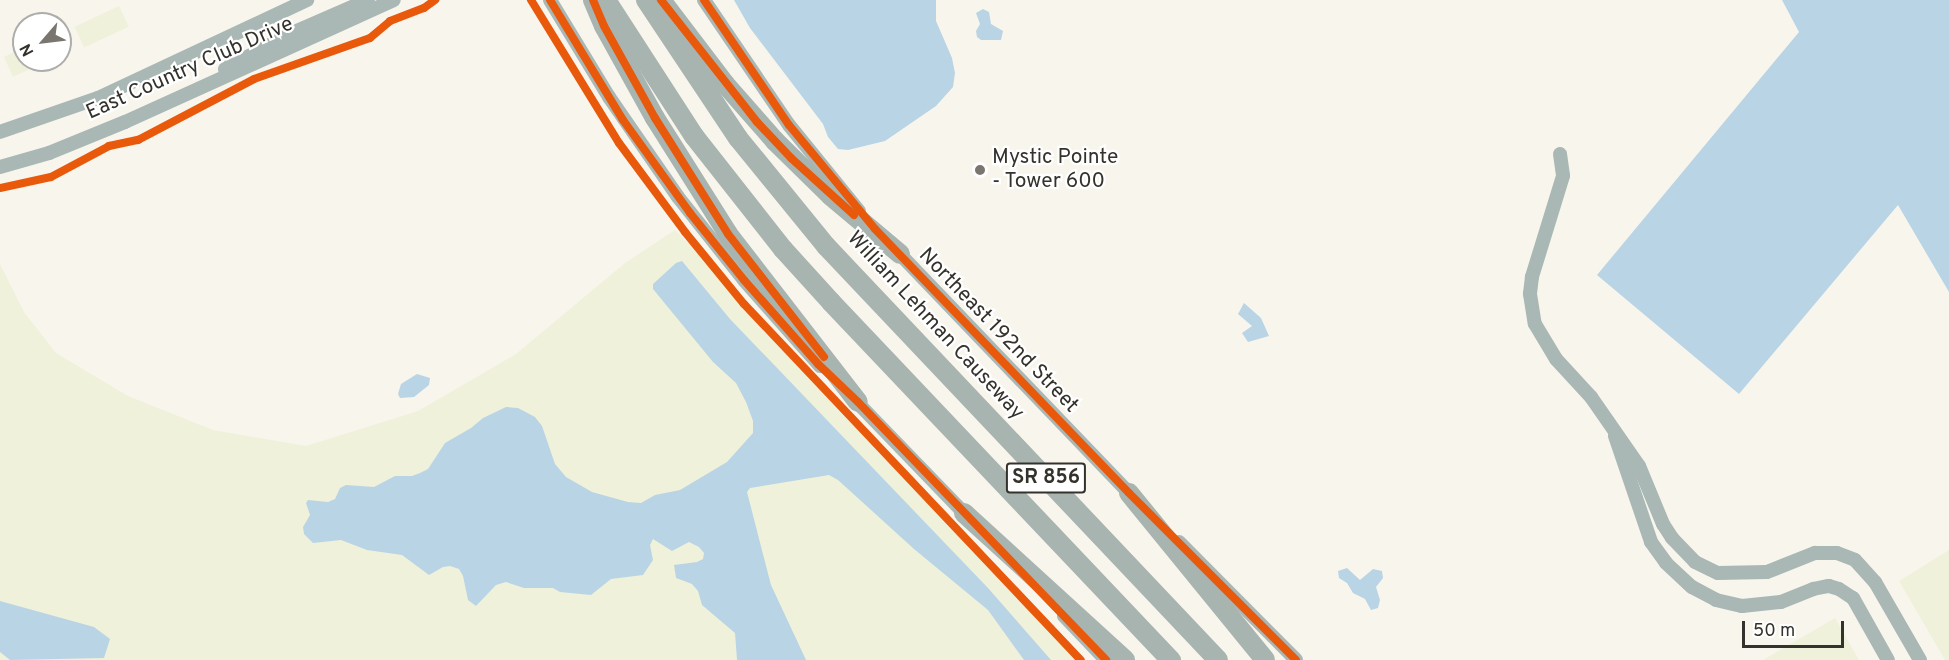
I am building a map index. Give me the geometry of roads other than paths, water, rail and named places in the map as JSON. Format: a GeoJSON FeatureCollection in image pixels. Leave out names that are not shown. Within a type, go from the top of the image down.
{"type":"FeatureCollection","features":[{"type":"Feature","properties":{"kind":"highway"},"geometry":{"type":"LineString","coordinates":[[594,0],[604,26],[655,118],[728,234],[858,402]]}},
{"type":"Feature","properties":{"kind":"highway","name":"SR 856"},"geometry":{"type":"LineString","coordinates":[[606,0],[694,136],[783,249],[1171,660]]}},
{"type":"Feature","properties":{"kind":"highway","name":"William Lehman Causeway"},"geometry":{"type":"LineString","coordinates":[[646,0],[697,80],[738,138],[819,238],[1218,660]]}},
{"type":"Feature","properties":{"kind":"highway"},"geometry":{"type":"LineString","coordinates":[[661,0],[708,62],[775,141],[831,196],[900,254]]}},
{"type":"Feature","properties":{"kind":"highway"},"geometry":{"type":"LineString","coordinates":[[1129,494],[1265,660]]}},
{"type":"Feature","properties":{"kind":"highway"},"geometry":{"type":"LineString","coordinates":[[964,513],[1125,660]]}},
{"type":"Feature","properties":{"kind":"street","name":"East Country Club Drive"},"geometry":{"type":"LineString","coordinates":[[0,132],[98,98],[307,0]]}},
{"type":"Feature","properties":{"kind":"street"},"geometry":{"type":"LineString","coordinates":[[187,92],[290,34],[368,0]]}},
{"type":"Feature","properties":{"kind":"street","name":"East Country Club Drive"},"geometry":{"type":"LineString","coordinates":[[0,167],[49,153],[187,92],[225,79],[394,0]]}},
{"type":"Feature","properties":{"kind":"street"},"geometry":{"type":"LineString","coordinates":[[550,0],[614,105],[704,231],[794,338],[1106,660]]}},
{"type":"Feature","properties":{"kind":"street","name":"Northeast 192nd Street"},"geometry":{"type":"LineString","coordinates":[[704,0],[789,125],[851,201],[1129,494],[1296,660]]}},
{"type":"Feature","properties":{"kind":"street"},"geometry":{"type":"LineString","coordinates":[[1560,154],[1563,176],[1536,259],[1530,294],[1531,309],[1543,341],[1612,426],[1639,466],[1662,524],[1682,551],[1695,562],[1718,573],[1741,575],[1767,572],[1815,553],[1837,553],[1855,560],[1875,582],[1920,660]]}},
{"type":"Feature","properties":{"kind":"street"},"geometry":{"type":"LineString","coordinates":[[1612,426],[1624,468],[1651,542],[1666,563],[1692,587],[1716,600],[1742,606],[1781,602],[1813,589],[1829,586],[1839,589],[1853,598],[1888,660]]}},
{"type":"Feature","properties":{"kind":"water"},"geometry":{"type":"Polygon","coordinates":[[[734,0],[936,0],[936,21],[952,58],[955,73],[953,87],[936,106],[885,141],[848,150],[838,149],[828,137],[823,124],[750,28],[734,0]]]}},
{"type":"Feature","properties":{"kind":"water"},"geometry":{"type":"Polygon","coordinates":[[[1782,0],[1949,0],[1949,292],[1898,205],[1739,394],[1597,275],[1799,32],[1782,0]]]}},
{"type":"Feature","properties":{"kind":"water"},"geometry":{"type":"Polygon","coordinates":[[[983,9],[989,12],[991,24],[1003,31],[1001,40],[981,40],[977,37],[976,31],[980,24],[976,13],[983,9]]]}},
{"type":"Feature","properties":{"kind":"water"},"geometry":{"type":"Polygon","coordinates":[[[682,261],[730,319],[988,588],[1051,660],[1024,660],[988,610],[914,549],[838,480],[829,475],[750,488],[747,492],[771,585],[806,660],[737,660],[735,633],[702,605],[698,591],[692,584],[676,578],[674,565],[703,559],[704,553],[699,547],[689,542],[672,551],[653,539],[650,545],[653,560],[643,575],[611,579],[591,595],[560,592],[553,588],[524,588],[506,582],[496,585],[476,606],[468,600],[463,576],[459,569],[450,566],[443,567],[429,575],[402,555],[367,550],[341,540],[313,543],[304,534],[303,527],[310,515],[306,503],[308,500],[328,502],[335,499],[340,488],[346,485],[374,487],[395,476],[412,476],[420,473],[428,469],[445,443],[483,418],[506,407],[518,408],[535,417],[542,426],[555,464],[566,477],[592,492],[628,502],[641,503],[655,495],[680,490],[727,462],[753,433],[753,421],[746,402],[736,383],[713,362],[653,289],[653,284],[676,263],[682,261]]]}},
{"type":"Feature","properties":{"kind":"water"},"geometry":{"type":"Polygon","coordinates":[[[1244,303],[1261,318],[1269,336],[1248,342],[1242,333],[1252,326],[1238,314],[1244,303]]]}},
{"type":"Feature","properties":{"kind":"water"},"geometry":{"type":"Polygon","coordinates":[[[417,374],[430,378],[429,385],[414,397],[400,398],[398,394],[401,384],[417,374]]]}},
{"type":"Feature","properties":{"kind":"water"},"geometry":{"type":"Polygon","coordinates":[[[1347,568],[1360,580],[1373,569],[1382,571],[1383,578],[1376,587],[1380,600],[1378,608],[1371,610],[1365,599],[1353,593],[1347,583],[1339,578],[1338,571],[1347,568]]]}},
{"type":"Feature","properties":{"kind":"water"},"geometry":{"type":"Polygon","coordinates":[[[0,601],[94,627],[110,639],[104,658],[10,660],[0,652],[0,601]]]}},
{"type":"Feature","properties":{"kind":"place","name":"Mystic Pointe - Tower 600"},"geometry":{"type":"Point","coordinates":[980,170]}}]}
